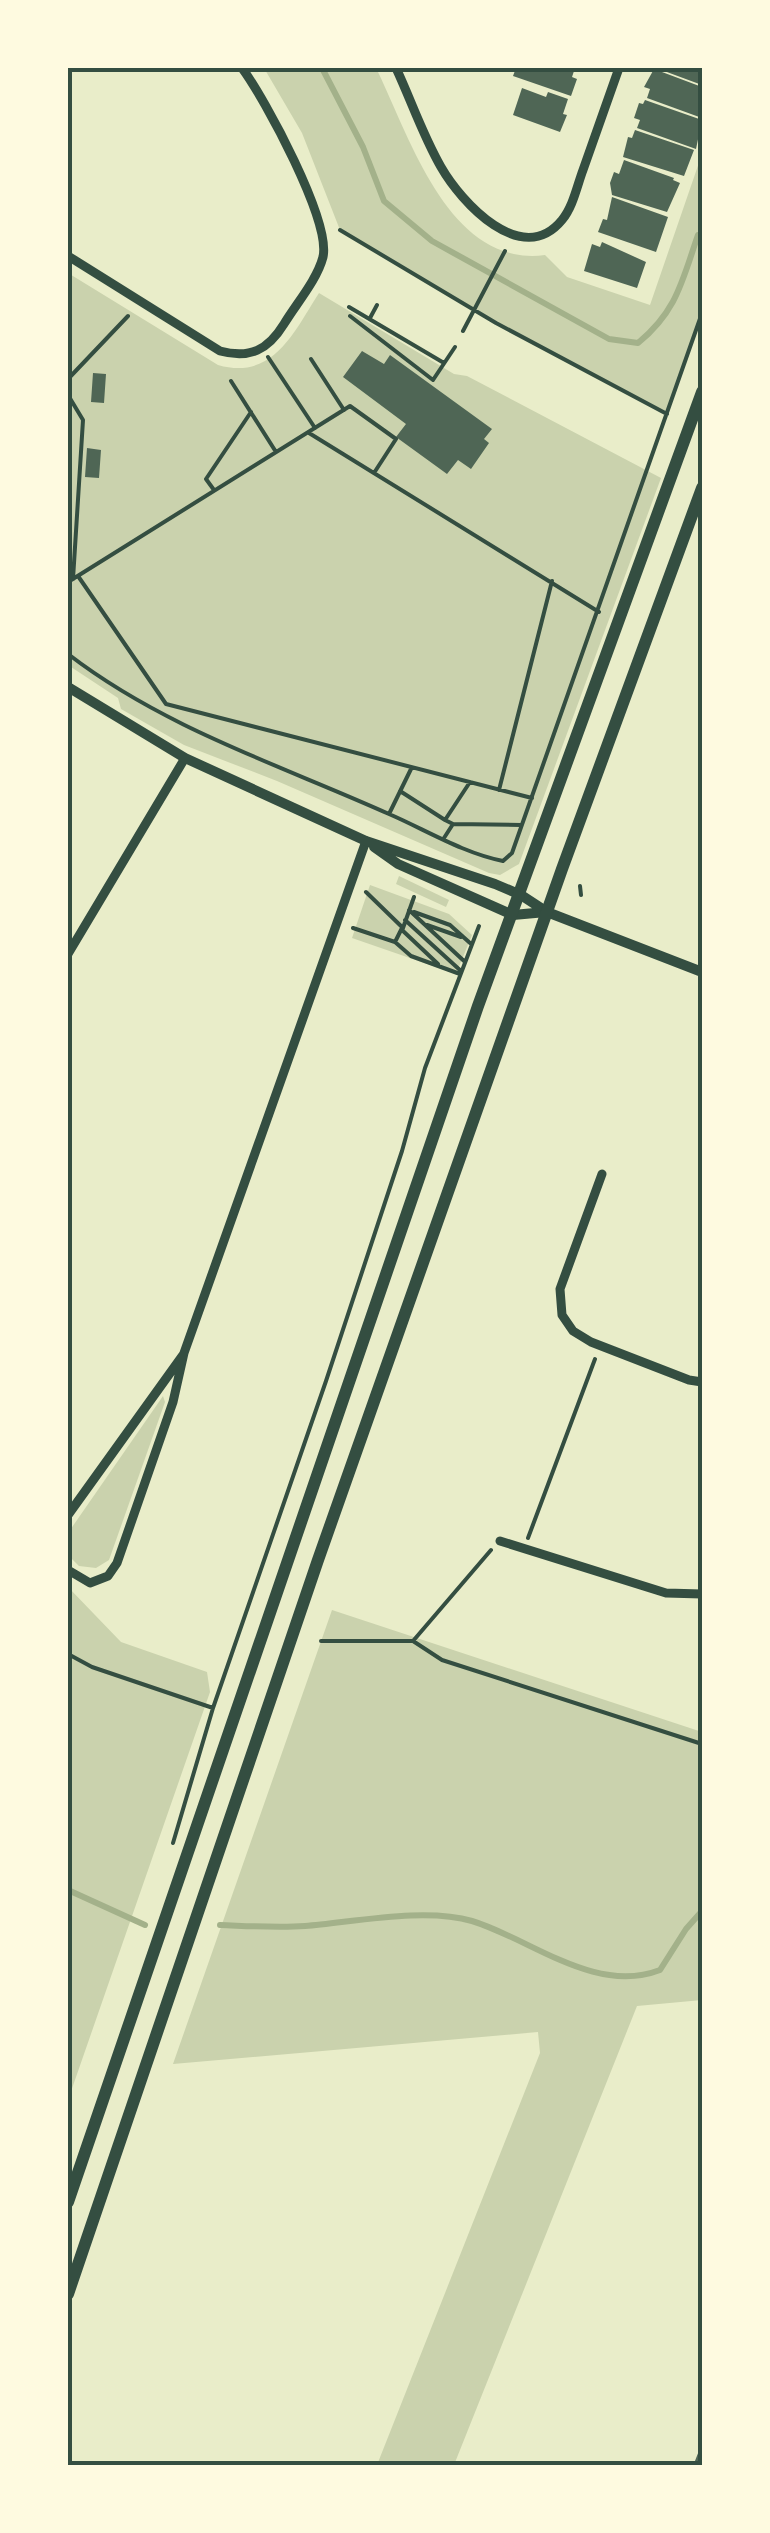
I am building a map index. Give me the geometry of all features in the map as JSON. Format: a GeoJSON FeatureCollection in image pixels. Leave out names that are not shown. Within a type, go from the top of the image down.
{"type":"FeatureCollection","features":[{"type":"Feature","properties":{"kind":"main road"},"geometry":{"type":"LineString","coordinates":[[68,2202],[478,1006],[702,392]]}},
{"type":"Feature","properties":{"kind":"main road"},"geometry":{"type":"LineString","coordinates":[[68,2294],[318,1560],[546,912],[702,488]]}},
{"type":"Feature","properties":{"kind":"street"},"geometry":{"type":"LineString","coordinates":[[68,256],[220,351],[248,355],[263,349],[276,337],[318,269],[324,247],[291,152],[258,89],[242,68]]}},
{"type":"Feature","properties":{"kind":"street"},"geometry":{"type":"LineString","coordinates":[[396,68],[448,178],[488,220],[522,238],[548,231],[561,221],[619,68]]}},
{"type":"Feature","properties":{"kind":"street"},"geometry":{"type":"LineString","coordinates":[[68,687],[186,758],[366,841],[521,894],[546,912],[702,972]]}},
{"type":"Feature","properties":{"kind":"street"},"geometry":{"type":"LineString","coordinates":[[68,954],[186,758]]}},
{"type":"Feature","properties":{"kind":"street"},"geometry":{"type":"LineString","coordinates":[[366,841],[398,864],[513,915],[546,912]]}},
{"type":"Feature","properties":{"kind":"street"},"geometry":{"type":"LineString","coordinates":[[68,1570],[90,1583],[108,1576],[118,1563],[174,1402],[184,1353],[366,841]]}},
{"type":"Feature","properties":{"kind":"street"},"geometry":{"type":"LineString","coordinates":[[602,1174],[560,1289],[562,1314],[573,1332],[600,1346],[702,1382]]}},
{"type":"Feature","properties":{"kind":"street"},"geometry":{"type":"LineString","coordinates":[[68,1516],[184,1353]]}},
{"type":"Feature","properties":{"kind":"street"},"geometry":{"type":"LineString","coordinates":[[500,1540],[666,1592],[702,1594]]}},
{"type":"Feature","properties":{"kind":"path"},"geometry":{"type":"LineString","coordinates":[[340,230],[474,310],[667,414]]}},
{"type":"Feature","properties":{"kind":"path"},"geometry":{"type":"LineString","coordinates":[[463,331],[505,251]]}},
{"type":"Feature","properties":{"kind":"path"},"geometry":{"type":"LineString","coordinates":[[369,319],[378,305]]}},
{"type":"Feature","properties":{"kind":"path"},"geometry":{"type":"LineString","coordinates":[[350,307],[445,364]]}},
{"type":"Feature","properties":{"kind":"path"},"geometry":{"type":"LineString","coordinates":[[68,654],[161,713],[256,759],[503,861],[512,853],[702,314]]}},
{"type":"Feature","properties":{"kind":"path"},"geometry":{"type":"LineString","coordinates":[[68,379],[128,316]]}},
{"type":"Feature","properties":{"kind":"path"},"geometry":{"type":"LineString","coordinates":[[350,316],[433,380],[455,347]]}},
{"type":"Feature","properties":{"kind":"path"},"geometry":{"type":"LineString","coordinates":[[263,349],[315,428]]}},
{"type":"Feature","properties":{"kind":"path"},"geometry":{"type":"LineString","coordinates":[[311,360],[344,410]]}},
{"type":"Feature","properties":{"kind":"path"},"geometry":{"type":"LineString","coordinates":[[232,380],[276,452]]}},
{"type":"Feature","properties":{"kind":"path"},"geometry":{"type":"LineString","coordinates":[[68,394],[83,420],[72,578],[166,704],[532,798]]}},
{"type":"Feature","properties":{"kind":"path"},"geometry":{"type":"LineString","coordinates":[[72,578],[350,406],[396,439],[374,473]]}},
{"type":"Feature","properties":{"kind":"path"},"geometry":{"type":"LineString","coordinates":[[215,491],[206,479],[251,412]]}},
{"type":"Feature","properties":{"kind":"path"},"geometry":{"type":"LineString","coordinates":[[308,432],[599,612]]}},
{"type":"Feature","properties":{"kind":"path"},"geometry":{"type":"LineString","coordinates":[[499,790],[552,581]]}},
{"type":"Feature","properties":{"kind":"path"},"geometry":{"type":"LineString","coordinates":[[161,713],[166,704]]}},
{"type":"Feature","properties":{"kind":"path"},"geometry":{"type":"LineString","coordinates":[[390,814],[411,768]]}},
{"type":"Feature","properties":{"kind":"path"},"geometry":{"type":"LineString","coordinates":[[445,820],[470,782]]}},
{"type":"Feature","properties":{"kind":"path"},"geometry":{"type":"LineString","coordinates":[[400,791],[453,824],[521,825]]}},
{"type":"Feature","properties":{"kind":"path"},"geometry":{"type":"LineString","coordinates":[[444,839],[453,824]]}},
{"type":"Feature","properties":{"kind":"path"},"geometry":{"type":"LineString","coordinates":[[580,886],[581,896]]}},
{"type":"Feature","properties":{"kind":"path"},"geometry":{"type":"LineString","coordinates":[[366,892],[442,967]]}},
{"type":"Feature","properties":{"kind":"path"},"geometry":{"type":"LineString","coordinates":[[395,942],[414,896]]}},
{"type":"Feature","properties":{"kind":"path"},"geometry":{"type":"LineString","coordinates":[[409,910],[465,962]]}},
{"type":"Feature","properties":{"kind":"path"},"geometry":{"type":"LineString","coordinates":[[409,910],[450,924],[472,944]]}},
{"type":"Feature","properties":{"kind":"path"},"geometry":{"type":"LineString","coordinates":[[405,920],[460,973]]}},
{"type":"Feature","properties":{"kind":"path"},"geometry":{"type":"LineString","coordinates":[[423,923],[465,938]]}},
{"type":"Feature","properties":{"kind":"path"},"geometry":{"type":"LineString","coordinates":[[68,1654],[213,1708],[326,1381],[402,1151],[425,1068],[479,926]]}},
{"type":"Feature","properties":{"kind":"path"},"geometry":{"type":"LineString","coordinates":[[354,928],[395,942],[412,956],[460,973]]}},
{"type":"Feature","properties":{"kind":"path"},"geometry":{"type":"LineString","coordinates":[[524,1548],[600,1346]]}},
{"type":"Feature","properties":{"kind":"path"},"geometry":{"type":"LineString","coordinates":[[414,1641],[500,1540]]}},
{"type":"Feature","properties":{"kind":"path"},"geometry":{"type":"LineString","coordinates":[[321,1641],[414,1641],[442,1660],[702,1744]]}},
{"type":"Feature","properties":{"kind":"green space"},"geometry":{"type":"Polygon","coordinates":[[[264,68],[376,68],[436,191],[482,241],[511,253],[545,255],[567,277],[650,305],[702,154],[702,313],[667,414],[496,323],[340,230],[302,133],[264,68]]]}},
{"type":"Feature","properties":{"kind":"green space"},"geometry":{"type":"Polygon","coordinates":[[[68,273],[218,365],[237,368],[268,360],[280,350],[319,293],[454,374],[467,376],[661,478],[519,864],[500,875],[489,873],[184,745],[121,709],[118,698],[68,665],[68,273]]]}},
{"type":"Feature","properties":{"kind":"green space"},"geometry":{"type":"Polygon","coordinates":[[[399,876],[449,900],[446,907],[396,884],[399,876]]]}},
{"type":"Feature","properties":{"kind":"green space"},"geometry":{"type":"Polygon","coordinates":[[[370,885],[449,914],[472,935],[456,974],[352,938],[370,885]]]}},
{"type":"Feature","properties":{"kind":"green space"},"geometry":{"type":"Polygon","coordinates":[[[163,1396],[165,1402],[109,1560],[96,1568],[79,1566],[68,1555],[68,1533],[163,1396]]]}},
{"type":"Feature","properties":{"kind":"green space"},"geometry":{"type":"Polygon","coordinates":[[[68,1587],[121,1642],[207,1672],[210,1692],[68,2100],[68,1587]]]}},
{"type":"Feature","properties":{"kind":"green space"},"geometry":{"type":"Polygon","coordinates":[[[332,1610],[702,1732],[702,2000],[637,2006],[454,2465],[377,2465],[540,2053],[538,2032],[173,2064],[332,1610]]]}},
{"type":"Feature","properties":{"kind":"building"},"geometry":{"type":"Polygon","coordinates":[[[516,68],[564,68],[574,71],[572,77],[577,79],[571,96],[513,76],[516,68]]]}},
{"type":"Feature","properties":{"kind":"building"},"geometry":{"type":"Polygon","coordinates":[[[656,68],[702,68],[702,85],[656,68]]]}},
{"type":"Feature","properties":{"kind":"building"},"geometry":{"type":"Polygon","coordinates":[[[654,69],[702,87],[702,118],[647,98],[650,89],[644,87],[654,69]]]}},
{"type":"Feature","properties":{"kind":"building"},"geometry":{"type":"Polygon","coordinates":[[[522,88],[546,97],[548,92],[568,99],[560,132],[513,115],[522,88]]]}},
{"type":"Feature","properties":{"kind":"building"},"geometry":{"type":"Polygon","coordinates":[[[645,100],[702,120],[696,149],[637,128],[640,120],[634,118],[639,103],[645,100]]]}},
{"type":"Feature","properties":{"kind":"building"},"geometry":{"type":"Polygon","coordinates":[[[635,130],[694,150],[684,176],[623,157],[628,137],[632,138],[635,130]]]}},
{"type":"Feature","properties":{"kind":"building"},"geometry":{"type":"Polygon","coordinates":[[[624,160],[680,183],[667,212],[612,195],[610,183],[614,172],[619,174],[624,160]]]}},
{"type":"Feature","properties":{"kind":"building"},"geometry":{"type":"Polygon","coordinates":[[[612,197],[668,217],[656,252],[598,232],[603,219],[607,220],[612,197]]]}},
{"type":"Feature","properties":{"kind":"building"},"geometry":{"type":"Polygon","coordinates":[[[602,242],[646,262],[637,288],[584,271],[592,244],[600,247],[602,242]]]}},
{"type":"Feature","properties":{"kind":"building"},"geometry":{"type":"Polygon","coordinates":[[[362,351],[384,364],[390,355],[492,429],[484,439],[489,443],[471,469],[458,460],[447,474],[396,437],[406,424],[343,377],[362,351]]]}},
{"type":"Feature","properties":{"kind":"building"},"geometry":{"type":"Polygon","coordinates":[[[93,373],[106,374],[104,403],[91,402],[93,373]]]}},
{"type":"Feature","properties":{"kind":"building"},"geometry":{"type":"Polygon","coordinates":[[[87,448],[101,450],[99,478],[85,477],[87,448]]]}},
{"type":"Feature","properties":{"kind":"building"},"geometry":{"type":"Polygon","coordinates":[[[702,2443],[702,2466],[693,2466],[702,2443]]]}},
{"type":"Feature","properties":{"kind":"waterway"},"geometry":{"type":"LineString","coordinates":[[322,68],[363,147],[384,201],[432,241],[609,339],[638,343],[662,319],[677,294],[698,235]]}},
{"type":"Feature","properties":{"kind":"waterway"},"geometry":{"type":"LineString","coordinates":[[68,1890],[145,1925]]}},
{"type":"Feature","properties":{"kind":"waterway"},"geometry":{"type":"LineString","coordinates":[[220,1925],[294,1927],[411,1915],[453,1917],[494,1929],[588,1970],[636,1976],[660,1970],[702,1911]]}}]}
